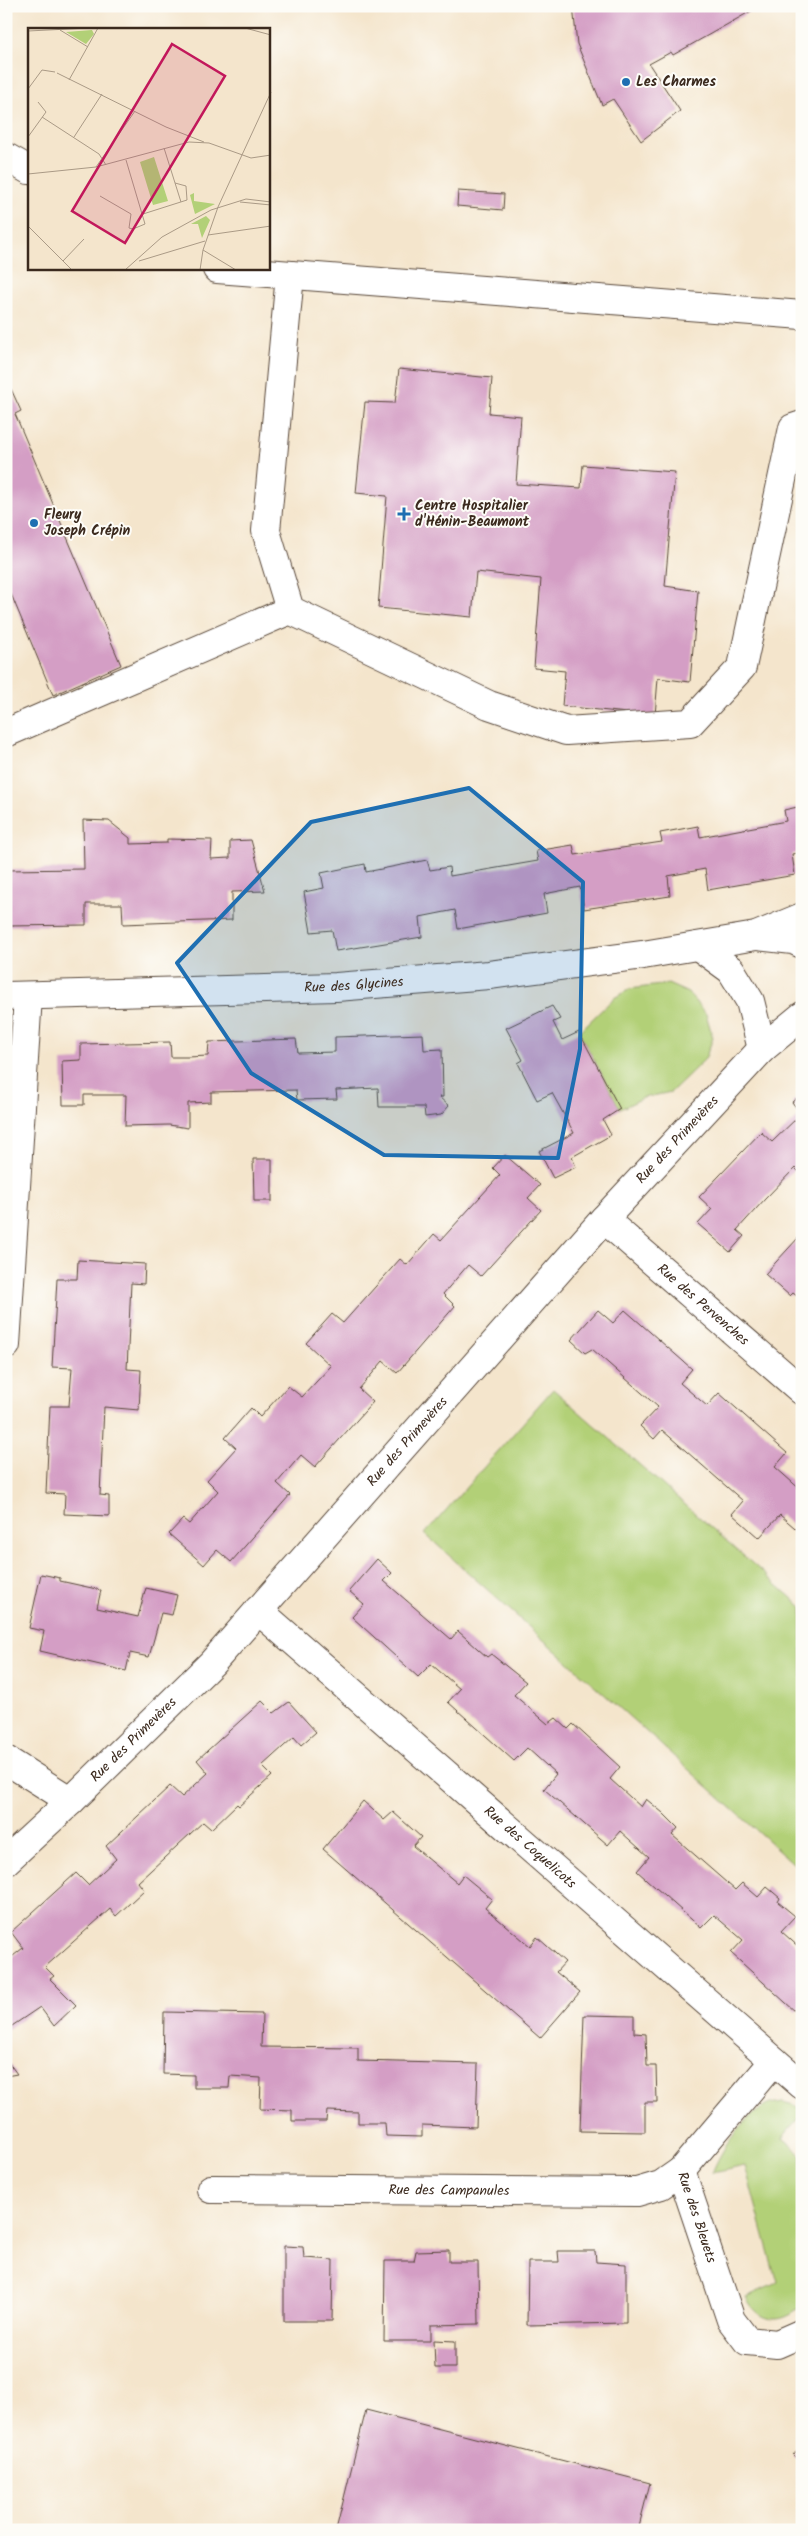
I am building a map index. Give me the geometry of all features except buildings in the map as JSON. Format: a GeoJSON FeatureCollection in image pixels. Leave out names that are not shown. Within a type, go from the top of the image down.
{"type":"FeatureCollection","features":[{"type":"Feature","properties":{"kind":"street"},"geometry":{"type":"LineString","coordinates":[[6,157],[28,169]]}},
{"type":"Feature","properties":{"kind":"street"},"geometry":{"type":"LineString","coordinates":[[229,270],[802,315]]}},
{"type":"Feature","properties":{"kind":"street"},"geometry":{"type":"LineString","coordinates":[[290,275],[266,531],[290,610],[489,705],[566,731],[690,723],[742,667],[793,428],[802,425]]}},
{"type":"Feature","properties":{"kind":"street"},"geometry":{"type":"LineString","coordinates":[[6,733],[290,610]]}},
{"type":"Feature","properties":{"kind":"street","name":"Rue des Glycines"},"geometry":{"type":"LineString","coordinates":[[17,996],[336,987],[489,975],[698,946],[756,936],[802,917]]}},
{"type":"Feature","properties":{"kind":"street","name":"Rue des Glycines"},"geometry":{"type":"LineString","coordinates":[[756,936],[792,940],[802,944]]}},
{"type":"Feature","properties":{"kind":"street"},"geometry":{"type":"LineString","coordinates":[[698,946],[731,970],[750,1000],[762,1049]]}},
{"type":"Feature","properties":{"kind":"street"},"geometry":{"type":"LineString","coordinates":[[6,1344],[17,996]]}},
{"type":"Feature","properties":{"kind":"street","name":"Rue des Primevères"},"geometry":{"type":"LineString","coordinates":[[6,1861],[71,1801],[212,1663],[604,1219],[762,1049],[802,1016]]}},
{"type":"Feature","properties":{"kind":"street","name":"Rue des Pervenches"},"geometry":{"type":"LineString","coordinates":[[604,1219],[802,1391]]}},
{"type":"Feature","properties":{"kind":"street","name":"Rue des Coquelicots"},"geometry":{"type":"LineString","coordinates":[[258,1610],[802,2085]]}},
{"type":"Feature","properties":{"kind":"street"},"geometry":{"type":"LineString","coordinates":[[6,1760],[71,1801]]}},
{"type":"Feature","properties":{"kind":"street","name":"Rue des Bleuets"},"geometry":{"type":"LineString","coordinates":[[774,2061],[681,2171],[730,2320],[747,2341],[777,2344],[802,2333]]}},
{"type":"Feature","properties":{"kind":"street","name":"Rue des Campanules"},"geometry":{"type":"LineString","coordinates":[[211,2189],[637,2192],[661,2185],[681,2171]]}},
{"type":"Feature","properties":{"kind":"highlighted area"},"geometry":{"type":"Polygon","coordinates":[[[469,788],[583,882],[580,1049],[558,1158],[384,1155],[251,1073],[177,963],[311,822],[469,788]]]}},
{"type":"Feature","properties":{"kind":"green space"},"geometry":{"type":"Polygon","coordinates":[[[668,984],[688,993],[706,1014],[713,1038],[705,1059],[671,1092],[643,1098],[620,1109],[579,1032],[614,998],[630,989],[668,984]]]}},
{"type":"Feature","properties":{"kind":"green space"},"geometry":{"type":"Polygon","coordinates":[[[553,1389],[802,1607],[802,1871],[425,1534],[553,1389]]]}},
{"type":"Feature","properties":{"kind":"green space"},"geometry":{"type":"Polygon","coordinates":[[[783,2102],[794,2105],[802,2110],[802,2115],[782,2138],[802,2155],[802,2306],[786,2317],[771,2319],[757,2312],[746,2297],[777,2283],[745,2166],[712,2173],[721,2154],[740,2127],[766,2106],[783,2102]]]}},
{"type":"Feature","properties":{"kind":"place","name":"Les Charmes"},"geometry":{"type":"Point","coordinates":[626,82]}},
{"type":"Feature","properties":{"kind":"place","name":"Centre Hospitalier d'Hénin-Beaumont"},"geometry":{"type":"Point","coordinates":[404,514]}},
{"type":"Feature","properties":{"kind":"place","name":"Fleury Joseph Crépin"},"geometry":{"type":"Point","coordinates":[34,523]}}]}
